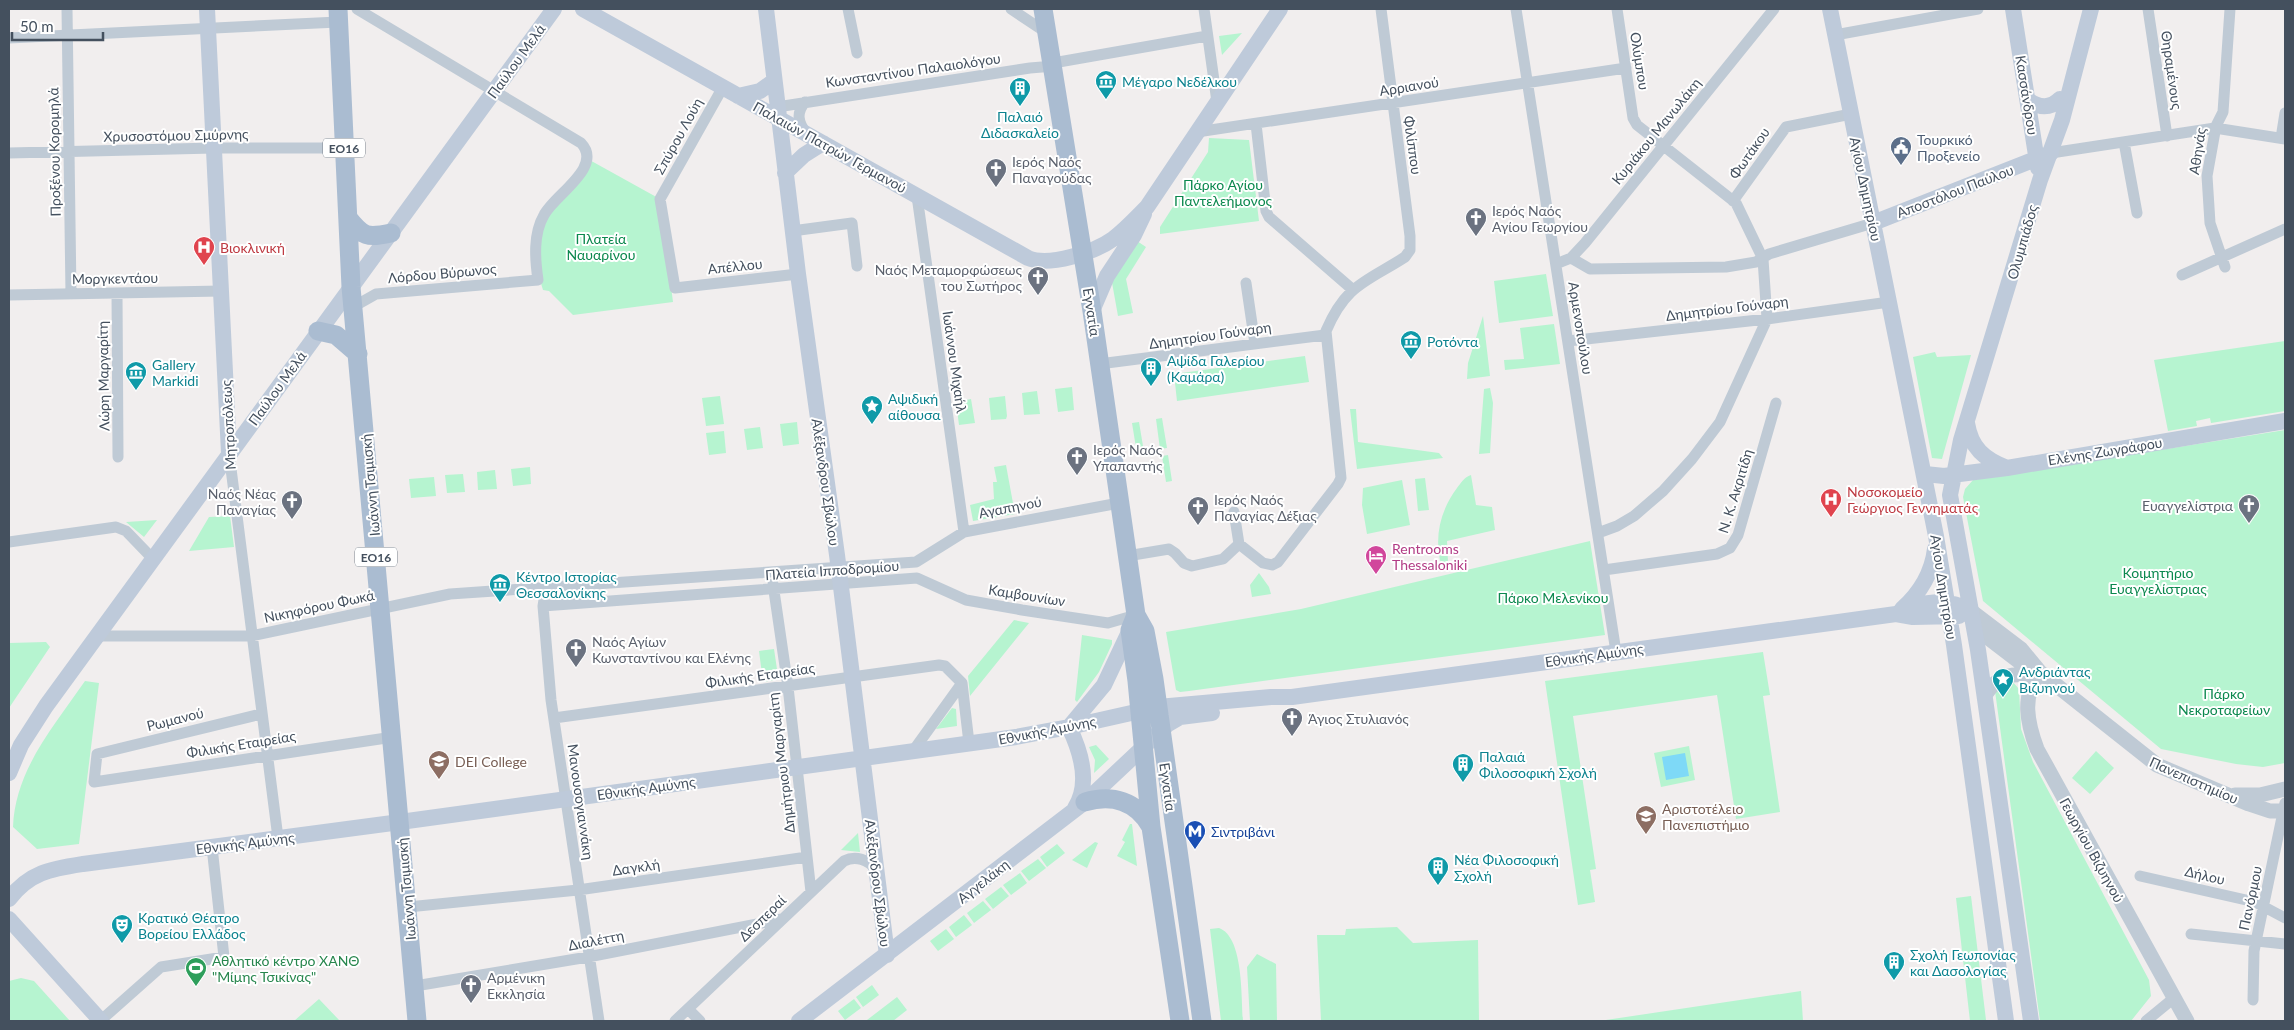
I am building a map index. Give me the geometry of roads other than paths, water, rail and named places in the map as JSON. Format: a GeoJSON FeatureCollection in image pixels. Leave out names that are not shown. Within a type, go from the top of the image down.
{"type":"FeatureCollection","features":[{"type":"Feature","properties":{"kind":"main road","name":"Μητροπόλεως"},"geometry":{"type":"LineString","coordinates":[[207,9],[229,453]]}},
{"type":"Feature","properties":{"kind":"main road","name":"Παύλου Μελά"},"geometry":{"type":"LineString","coordinates":[[9,773],[15,755],[35,722],[96,636],[554,9]]}},
{"type":"Feature","properties":{"kind":"main road","name":"Παλαιών Πατρών Γερμανού"},"geometry":{"type":"LineString","coordinates":[[583,9],[738,96],[778,113],[806,134],[1033,260],[1046,261],[1082,253],[1112,240],[1147,207]]}},
{"type":"Feature","properties":{"kind":"main road","name":"Αλέξανδρου Σβώλου"},"geometry":{"type":"LineString","coordinates":[[766,9],[792,231],[839,576],[887,954]]}},
{"type":"Feature","properties":{"kind":"main road","name":"Εγνατία"},"geometry":{"type":"LineString","coordinates":[[1044,9],[1092,311],[1127,556],[1142,748],[1151,827],[1180,1021]]}},
{"type":"Feature","properties":{"kind":"main road"},"geometry":{"type":"LineString","coordinates":[[1092,311],[1107,276],[1134,235],[1147,207],[1280,9]]}},
{"type":"Feature","properties":{"kind":"main road","name":"Αγίου Δημητρίου"},"geometry":{"type":"LineString","coordinates":[[1830,9],[1936,536],[1954,641],[2006,1021]]}},
{"type":"Feature","properties":{"kind":"main road","name":"Κασσάνδρου"},"geometry":{"type":"LineString","coordinates":[[2013,9],[2028,100],[2044,156]]}},
{"type":"Feature","properties":{"kind":"main road","name":"Ολυμπιάδος"},"geometry":{"type":"LineString","coordinates":[[1953,475],[2040,180],[2044,156],[2083,9]]}},
{"type":"Feature","properties":{"kind":"main road","name":"Ολυμπιάδος"},"geometry":{"type":"LineString","coordinates":[[2044,156],[2062,120],[2092,9]]}},
{"type":"Feature","properties":{"kind":"main road","name":"Ιωάννη Τσιμισκή"},"geometry":{"type":"LineString","coordinates":[[338,15],[351,287],[393,737],[417,1021]]}},
{"type":"Feature","properties":{"kind":"main road"},"geometry":{"type":"LineString","coordinates":[[738,96],[760,91],[774,80]]}},
{"type":"Feature","properties":{"kind":"main road"},"geometry":{"type":"LineString","coordinates":[[2028,100],[2044,106],[2053,104],[2060,98]]}},
{"type":"Feature","properties":{"kind":"main road"},"geometry":{"type":"LineString","coordinates":[[785,173],[804,155],[823,143]]}},
{"type":"Feature","properties":{"kind":"main road","name":"Αποστόλου Παύλου"},"geometry":{"type":"LineString","coordinates":[[1873,224],[2044,156]]}},
{"type":"Feature","properties":{"kind":"main road"},"geometry":{"type":"LineString","coordinates":[[348,218],[359,232],[364,235],[378,236],[390,233]]}},
{"type":"Feature","properties":{"kind":"main road"},"geometry":{"type":"LineString","coordinates":[[318,331],[336,335],[358,354]]}},
{"type":"Feature","properties":{"kind":"main road","name":"Ελένης Ζωγράφου"},"geometry":{"type":"LineString","coordinates":[[1924,474],[1953,475],[2007,468],[2285,421]]}},
{"type":"Feature","properties":{"kind":"main road"},"geometry":{"type":"LineString","coordinates":[[1967,423],[1969,436],[1974,446],[1990,462],[2007,468]]}},
{"type":"Feature","properties":{"kind":"main road","name":"Αγίου Δημητρίου"},"geometry":{"type":"LineString","coordinates":[[1953,475],[1950,504],[1973,619],[1985,695],[2030,1021]]}},
{"type":"Feature","properties":{"kind":"main road"},"geometry":{"type":"LineString","coordinates":[[1896,614],[1912,600],[1927,578],[1933,561],[1936,536]]}},
{"type":"Feature","properties":{"kind":"main road","name":"Εθνικής Αμύνης"},"geometry":{"type":"LineString","coordinates":[[1896,614],[1908,617],[1929,617],[1959,605],[1973,619]]}},
{"type":"Feature","properties":{"kind":"main road","name":"Εθνικής Αμύνης"},"geometry":{"type":"LineString","coordinates":[[9,899],[28,879],[54,869],[969,743],[1068,728],[1158,707],[1271,697],[1292,697],[1896,614],[1914,606],[1948,609]]}},
{"type":"Feature","properties":{"kind":"main road"},"geometry":{"type":"LineString","coordinates":[[1929,617],[1942,621],[1948,627],[1954,641]]}},
{"type":"Feature","properties":{"kind":"main road"},"geometry":{"type":"LineString","coordinates":[[1079,807],[1083,770],[1079,750],[1068,728],[1104,685],[1133,623]]}},
{"type":"Feature","properties":{"kind":"main road","name":"Εγνατία"},"geometry":{"type":"LineString","coordinates":[[1133,623],[1145,630],[1158,707],[1202,1021]]}},
{"type":"Feature","properties":{"kind":"main road","name":"Εθνικής Αμύνης"},"geometry":{"type":"LineString","coordinates":[[1160,731],[1180,717],[1273,705],[1292,697]]}},
{"type":"Feature","properties":{"kind":"main road","name":"Αγγελάκη"},"geometry":{"type":"LineString","coordinates":[[799,1021],[1079,807],[1160,731]]}},
{"type":"Feature","properties":{"kind":"main road"},"geometry":{"type":"LineString","coordinates":[[1079,807],[1104,798],[1123,801],[1140,812],[1151,827]]}},
{"type":"Feature","properties":{"kind":"main road"},"geometry":{"type":"LineString","coordinates":[[9,919],[101,1021]]}},
{"type":"Feature","properties":{"kind":"street","name":"Προξένου Κορομηλά"},"geometry":{"type":"LineString","coordinates":[[67,9],[71,294]]}},
{"type":"Feature","properties":{"kind":"street"},"geometry":{"type":"LineString","coordinates":[[357,9],[494,91]]}},
{"type":"Feature","properties":{"kind":"street"},"geometry":{"type":"LineString","coordinates":[[848,9],[857,53]]}},
{"type":"Feature","properties":{"kind":"street"},"geometry":{"type":"LineString","coordinates":[[1011,9],[1047,33]]}},
{"type":"Feature","properties":{"kind":"street"},"geometry":{"type":"LineString","coordinates":[[1204,9],[1217,102]]}},
{"type":"Feature","properties":{"kind":"street","name":"Φιλίππου"},"geometry":{"type":"LineString","coordinates":[[1352,289],[1407,255],[1410,248],[1381,9]]}},
{"type":"Feature","properties":{"kind":"street","name":"Αρμενοπούλου"},"geometry":{"type":"LineString","coordinates":[[1516,9],[1616,652]]}},
{"type":"Feature","properties":{"kind":"street","name":"Ολύμπου"},"geometry":{"type":"LineString","coordinates":[[1616,9],[1633,118],[1638,125],[1664,145]]}},
{"type":"Feature","properties":{"kind":"street","name":"Κυριάκου Μανωλάκη"},"geometry":{"type":"LineString","coordinates":[[1572,258],[1774,9]]}},
{"type":"Feature","properties":{"kind":"street"},"geometry":{"type":"LineString","coordinates":[[1835,35],[1978,9]]}},
{"type":"Feature","properties":{"kind":"street","name":"Θηραμένους"},"geometry":{"type":"LineString","coordinates":[[2148,9],[2166,136]]}},
{"type":"Feature","properties":{"kind":"street","name":"Αθηνάς"},"geometry":{"type":"LineString","coordinates":[[2223,262],[2210,223],[2207,176],[2215,128],[2223,112],[2230,9]]}},
{"type":"Feature","properties":{"kind":"street"},"geometry":{"type":"LineString","coordinates":[[9,38],[208,28],[338,15]]}},
{"type":"Feature","properties":{"kind":"street","name":"Κωνσταντίνου Παλαιολόγου"},"geometry":{"type":"LineString","coordinates":[[778,113],[805,102],[1053,65],[1207,36]]}},
{"type":"Feature","properties":{"kind":"street","name":"Αρριανού"},"geometry":{"type":"LineString","coordinates":[[1198,132],[1626,68]]}},
{"type":"Feature","properties":{"kind":"street","name":"Σπύρου Λούη"},"geometry":{"type":"LineString","coordinates":[[675,288],[660,199],[723,87]]}},
{"type":"Feature","properties":{"kind":"street","name":"Λόρδου Βύρωνος"},"geometry":{"type":"LineString","coordinates":[[353,308],[376,294],[538,280],[536,250],[543,216],[552,202],[584,171],[585,149],[581,143],[494,91]]}},
{"type":"Feature","properties":{"kind":"street"},"geometry":{"type":"LineString","coordinates":[[805,102],[800,109],[798,117],[806,134]]}},
{"type":"Feature","properties":{"kind":"street"},"geometry":{"type":"LineString","coordinates":[[2283,139],[2285,113]]}},
{"type":"Feature","properties":{"kind":"street","name":"Φωτάκου"},"geometry":{"type":"LineString","coordinates":[[1733,201],[1786,127],[1851,114]]}},
{"type":"Feature","properties":{"kind":"street"},"geometry":{"type":"LineString","coordinates":[[1234,512],[1239,544],[1264,563],[1278,562],[1341,478],[1325,335],[1334,315],[1352,289],[1275,225],[1266,210],[1256,124]]}},
{"type":"Feature","properties":{"kind":"street","name":"Αποστόλου Παύλου"},"geometry":{"type":"LineString","coordinates":[[2044,156],[2215,128],[2283,139]]}},
{"type":"Feature","properties":{"kind":"street"},"geometry":{"type":"LineString","coordinates":[[2124,142],[2138,213]]}},
{"type":"Feature","properties":{"kind":"street"},"geometry":{"type":"LineString","coordinates":[[1598,533],[1617,526],[1634,516],[1662,491],[1692,459],[1720,422],[1767,319],[1763,259],[1733,201],[1664,145]]}},
{"type":"Feature","properties":{"kind":"street","name":"Χρυσοστόμου Σμύρνης"},"geometry":{"type":"LineString","coordinates":[[9,153],[214,148],[344,148]]}},
{"type":"Feature","properties":{"kind":"street","name":"Ιωάννου Μιχαήλ"},"geometry":{"type":"LineString","coordinates":[[917,196],[964,532]]}},
{"type":"Feature","properties":{"kind":"street"},"geometry":{"type":"LineString","coordinates":[[792,231],[852,223],[857,266]]}},
{"type":"Feature","properties":{"kind":"street","name":"Αποστόλου Παύλου"},"geometry":{"type":"LineString","coordinates":[[1572,258],[1590,269],[1726,267],[1747,264],[1763,259],[1769,254],[1873,224]]}},
{"type":"Feature","properties":{"kind":"street"},"geometry":{"type":"LineString","coordinates":[[2182,275],[2223,262],[2285,229]]}},
{"type":"Feature","properties":{"kind":"street"},"geometry":{"type":"LineString","coordinates":[[1556,264],[1572,258]]}},
{"type":"Feature","properties":{"kind":"street","name":"Απέλλου"},"geometry":{"type":"LineString","coordinates":[[675,288],[798,274]]}},
{"type":"Feature","properties":{"kind":"street"},"geometry":{"type":"LineString","coordinates":[[1246,283],[1255,344]]}},
{"type":"Feature","properties":{"kind":"street","name":"Μοργκεντάου"},"geometry":{"type":"LineString","coordinates":[[9,295],[221,291]]}},
{"type":"Feature","properties":{"kind":"street","name":"Λώρη Μαργαρίτη"},"geometry":{"type":"LineString","coordinates":[[117,294],[118,457]]}},
{"type":"Feature","properties":{"kind":"street","name":"Δημητρίου Γούναρη"},"geometry":{"type":"LineString","coordinates":[[1568,341],[1767,319],[1889,302]]}},
{"type":"Feature","properties":{"kind":"street","name":"Δημητρίου Γούναρη"},"geometry":{"type":"LineString","coordinates":[[1100,364],[1325,335]]}},
{"type":"Feature","properties":{"kind":"street","name":"Ν. Κ. Ακριτίδη"},"geometry":{"type":"LineString","coordinates":[[1604,570],[1717,554],[1730,548],[1738,535],[1776,404]]}},
{"type":"Feature","properties":{"kind":"street","name":"Μητροπόλεως"},"geometry":{"type":"LineString","coordinates":[[229,453],[278,838]]}},
{"type":"Feature","properties":{"kind":"street","name":"Αγαπηνού"},"geometry":{"type":"LineString","coordinates":[[916,562],[964,532],[1119,503]]}},
{"type":"Feature","properties":{"kind":"street"},"geometry":{"type":"LineString","coordinates":[[9,542],[116,528],[126,531],[153,559]]}},
{"type":"Feature","properties":{"kind":"street"},"geometry":{"type":"LineString","coordinates":[[1127,556],[1169,549],[1185,564],[1192,566],[1223,559],[1239,544]]}},
{"type":"Feature","properties":{"kind":"street","name":"Πλατεία Ιπποδρομίου"},"geometry":{"type":"LineString","coordinates":[[543,606],[774,589],[839,576],[916,562],[917,578],[839,576],[772,572],[546,586]]}},
{"type":"Feature","properties":{"kind":"street","name":"Δημήτριου Μαργαρίτη"},"geometry":{"type":"LineString","coordinates":[[772,572],[788,687],[811,892]]}},
{"type":"Feature","properties":{"kind":"street","name":"Καμβουνίων"},"geometry":{"type":"LineString","coordinates":[[917,578],[966,600],[1108,623],[1133,623]]}},
{"type":"Feature","properties":{"kind":"street","name":"Νικηφόρου Φωκά"},"geometry":{"type":"LineString","coordinates":[[96,636],[251,636],[439,595],[546,586]]}},
{"type":"Feature","properties":{"kind":"street","name":"Μανουσογιαννάκη"},"geometry":{"type":"LineString","coordinates":[[546,586],[543,606],[554,718],[598,1021]]}},
{"type":"Feature","properties":{"kind":"street","name":"Πανεπιστημίου"},"geometry":{"type":"LineString","coordinates":[[1973,619],[2021,648],[2039,676],[2151,762],[2172,773],[2261,808],[2285,809]]}},
{"type":"Feature","properties":{"kind":"street","name":"Φιλικής Εταιρείας"},"geometry":{"type":"LineString","coordinates":[[554,718],[942,665],[962,683]]}},
{"type":"Feature","properties":{"kind":"street"},"geometry":{"type":"LineString","coordinates":[[1985,695],[1997,680],[2008,675],[2039,676]]}},
{"type":"Feature","properties":{"kind":"street","name":"Γεωργίου Βιζυηνού"},"geometry":{"type":"LineString","coordinates":[[2039,676],[2029,692],[2028,705],[2029,722],[2041,759],[2187,1021]]}},
{"type":"Feature","properties":{"kind":"street"},"geometry":{"type":"LineString","coordinates":[[962,683],[969,743]]}},
{"type":"Feature","properties":{"kind":"street"},"geometry":{"type":"LineString","coordinates":[[913,751],[962,683]]}},
{"type":"Feature","properties":{"kind":"street","name":"Ρωμανού"},"geometry":{"type":"LineString","coordinates":[[94,782],[97,754],[261,714]]}},
{"type":"Feature","properties":{"kind":"street","name":"Φιλικής Εταιρείας"},"geometry":{"type":"LineString","coordinates":[[94,782],[393,737]]}},
{"type":"Feature","properties":{"kind":"street"},"geometry":{"type":"LineString","coordinates":[[2228,794],[2256,795],[2285,790]]}},
{"type":"Feature","properties":{"kind":"street","name":"Πανόρμου"},"geometry":{"type":"LineString","coordinates":[[2253,1000],[2252,977],[2262,906],[2285,809]]}},
{"type":"Feature","properties":{"kind":"street"},"geometry":{"type":"LineString","coordinates":[[101,1021],[161,967],[224,957],[212,847]]}},
{"type":"Feature","properties":{"kind":"street","name":"Δαγκλή"},"geometry":{"type":"LineString","coordinates":[[408,907],[578,890],[807,857]]}},
{"type":"Feature","properties":{"kind":"street","name":"Δεσπεραί"},"geometry":{"type":"LineString","coordinates":[[675,1021],[849,858],[861,859],[876,869]]}},
{"type":"Feature","properties":{"kind":"street"},"geometry":{"type":"LineString","coordinates":[[2273,860],[2285,863]]}},
{"type":"Feature","properties":{"kind":"street","name":"Δήλου"},"geometry":{"type":"LineString","coordinates":[[2140,876],[2244,899],[2285,918]]}},
{"type":"Feature","properties":{"kind":"street","name":"Διαλέττη"},"geometry":{"type":"LineString","coordinates":[[415,986],[588,957],[782,919]]}},
{"type":"Feature","properties":{"kind":"street"},"geometry":{"type":"LineString","coordinates":[[2191,934],[2285,944]]}},
{"type":"Feature","properties":{"kind":"street"},"geometry":{"type":"LineString","coordinates":[[2146,1021],[2174,998]]}},
{"type":"Feature","properties":{"kind":"street"},"geometry":{"type":"LineString","coordinates":[[688,1009],[700,1021]]}},
{"type":"Feature","properties":{"kind":"water"},"geometry":{"type":"Polygon","coordinates":[[[1685,753],[1689,776],[1666,780],[1662,757],[1685,753]]]}},
{"type":"Feature","properties":{"kind":"place","name":"Μέγαρο Νεδέλκου"},"geometry":{"type":"Point","coordinates":[1106,100]}},
{"type":"Feature","properties":{"kind":"place","name":"Παλαιό Διδασκαλείο"},"geometry":{"type":"Point","coordinates":[1020,107]}},
{"type":"Feature","properties":{"kind":"place","name":"Τουρκικό Προξενείο"},"geometry":{"type":"Point","coordinates":[1901,166]}},
{"type":"Feature","properties":{"kind":"place","name":"Ιερός Ναός Παναγούδας"},"geometry":{"type":"Point","coordinates":[996,188]}},
{"type":"Feature","properties":{"kind":"place","name":"Ιερός Ναός Αγίου Γεωργίου"},"geometry":{"type":"Point","coordinates":[1476,237]}},
{"type":"Feature","properties":{"kind":"place","name":"Βιοκλινική"},"geometry":{"type":"Point","coordinates":[204,266]}},
{"type":"Feature","properties":{"kind":"place","name":"Ναός Μεταμορφώσεως του Σωτήρος"},"geometry":{"type":"Point","coordinates":[1038,296]}},
{"type":"Feature","properties":{"kind":"place","name":"Ροτόντα"},"geometry":{"type":"Point","coordinates":[1411,360]}},
{"type":"Feature","properties":{"kind":"place","name":"Αψίδα Γαλερίου (Καμάρα)"},"geometry":{"type":"Point","coordinates":[1151,387]}},
{"type":"Feature","properties":{"kind":"place","name":"Gallery Markidi"},"geometry":{"type":"Point","coordinates":[136,391]}},
{"type":"Feature","properties":{"kind":"place","name":"Αψιδική αίθουσα"},"geometry":{"type":"Point","coordinates":[872,425]}},
{"type":"Feature","properties":{"kind":"place","name":"Ιερός Ναός Υπαπαντής"},"geometry":{"type":"Point","coordinates":[1077,476]}},
{"type":"Feature","properties":{"kind":"place","name":"Νοσοκομείο Γεώργιος Γεννηματάς"},"geometry":{"type":"Point","coordinates":[1831,518]}},
{"type":"Feature","properties":{"kind":"place","name":"Ναός Νέας Παναγίας"},"geometry":{"type":"Point","coordinates":[292,520]}},
{"type":"Feature","properties":{"kind":"place","name":"Ευαγγελίστρια"},"geometry":{"type":"Point","coordinates":[2249,524]}},
{"type":"Feature","properties":{"kind":"place","name":"Ιερός Ναός Παναγίας Δέξιας"},"geometry":{"type":"Point","coordinates":[1198,526]}},
{"type":"Feature","properties":{"kind":"place","name":"Rentrooms Thessaloniki"},"geometry":{"type":"Point","coordinates":[1376,575]}},
{"type":"Feature","properties":{"kind":"place","name":"Κέντρο Ιστορίας Θεσσαλονίκης"},"geometry":{"type":"Point","coordinates":[500,603]}},
{"type":"Feature","properties":{"kind":"place","name":"Ναός Αγίων Κωνσταντίνου και Ελένης"},"geometry":{"type":"Point","coordinates":[576,668]}},
{"type":"Feature","properties":{"kind":"place","name":"Ανδριάντας Βιζυηνού"},"geometry":{"type":"Point","coordinates":[2003,698]}},
{"type":"Feature","properties":{"kind":"place","name":"Άγιος Στυλιανός"},"geometry":{"type":"Point","coordinates":[1292,737]}},
{"type":"Feature","properties":{"kind":"place","name":"DEI College"},"geometry":{"type":"Point","coordinates":[439,780]}},
{"type":"Feature","properties":{"kind":"place","name":"Παλαιά Φιλοσοφική Σχολή"},"geometry":{"type":"Point","coordinates":[1463,783]}},
{"type":"Feature","properties":{"kind":"place","name":"Αριστοτέλειο Πανεπιστήμιο"},"geometry":{"type":"Point","coordinates":[1646,835]}},
{"type":"Feature","properties":{"kind":"place","name":"Σιντριβάνι"},"geometry":{"type":"Point","coordinates":[1195,850]}},
{"type":"Feature","properties":{"kind":"place","name":"Νέα Φιλοσοφική Σχολή"},"geometry":{"type":"Point","coordinates":[1438,886]}},
{"type":"Feature","properties":{"kind":"place","name":"Κρατικό Θέατρο Βορείου Ελλάδος"},"geometry":{"type":"Point","coordinates":[122,944]}},
{"type":"Feature","properties":{"kind":"place","name":"Σχολή Γεωπονίας και Δασολογίας"},"geometry":{"type":"Point","coordinates":[1894,981]}},
{"type":"Feature","properties":{"kind":"place","name":"Αθλητικό κέντρο ΧΑΝΘ \"Μίμης Τσικίνας\""},"geometry":{"type":"Point","coordinates":[196,987]}},
{"type":"Feature","properties":{"kind":"place","name":"Αρμένικη Εκκλησία"},"geometry":{"type":"Point","coordinates":[471,1004]}},
{"type":"Feature","properties":{"kind":"park label","name":"Πάρκο Αγίου Παντελεήμονος"},"geometry":{"type":"Point","coordinates":[1223,192]}},
{"type":"Feature","properties":{"kind":"park label","name":"Πλατεία Ναυαρίνου"},"geometry":{"type":"Point","coordinates":[601,246]}},
{"type":"Feature","properties":{"kind":"park label","name":"Κοιμητήριο Ευαγγελίστριας"},"geometry":{"type":"Point","coordinates":[2158,580]}},
{"type":"Feature","properties":{"kind":"park label","name":"Πάρκο Μελενίκου"},"geometry":{"type":"Point","coordinates":[1553,597]}},
{"type":"Feature","properties":{"kind":"park label","name":"Πάρκο Νεκροταφείων"},"geometry":{"type":"Point","coordinates":[2224,702]}}]}
